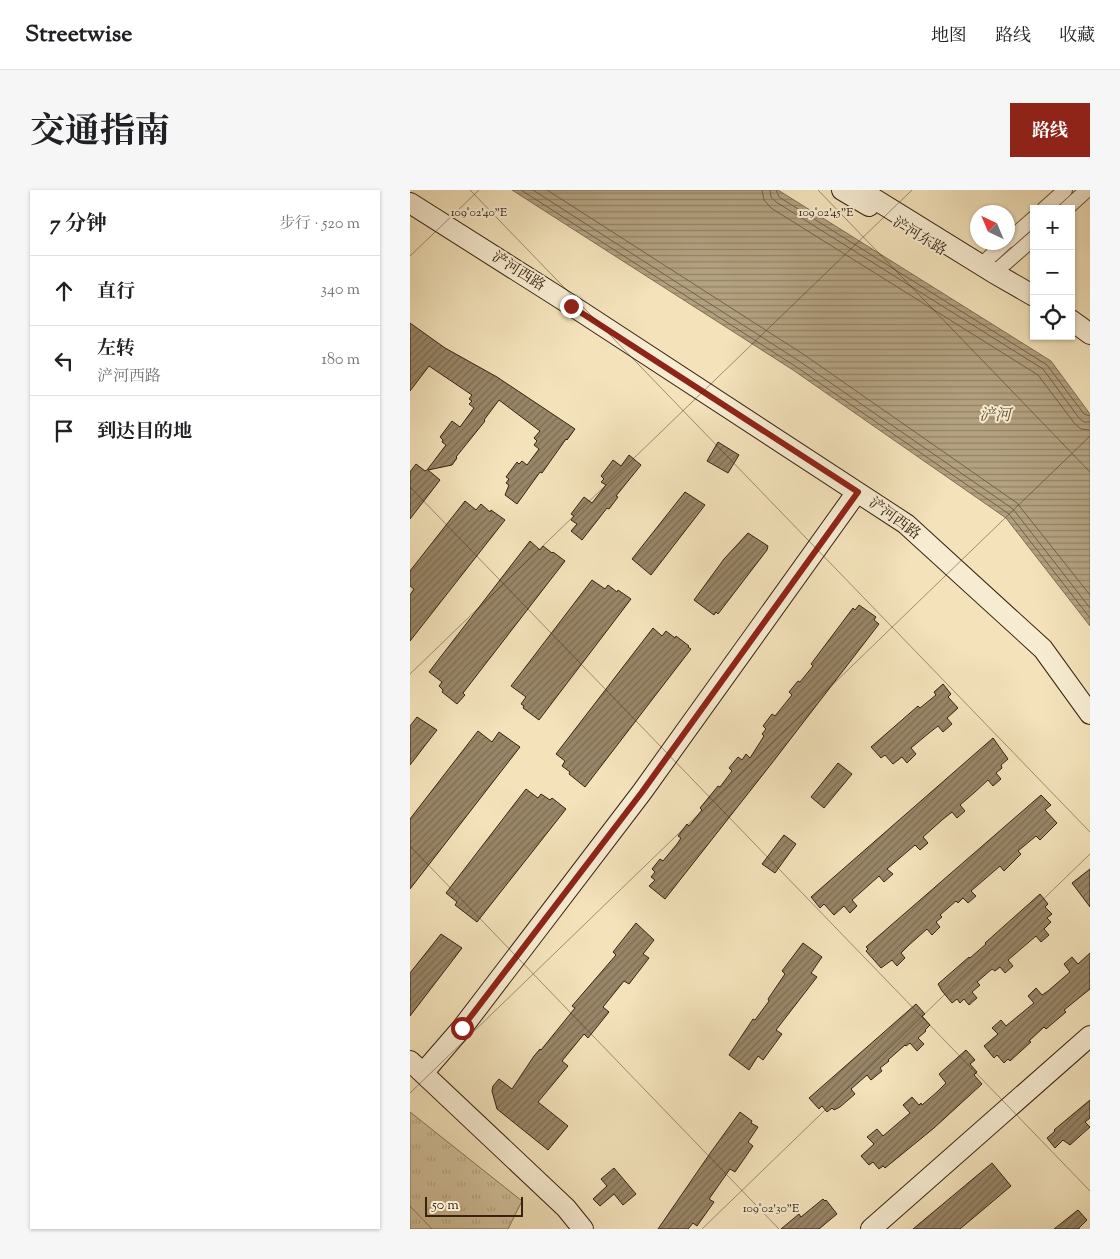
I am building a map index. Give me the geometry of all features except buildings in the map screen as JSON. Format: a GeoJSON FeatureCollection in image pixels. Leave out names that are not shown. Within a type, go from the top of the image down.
{"type":"FeatureCollection","features":[{"type":"Feature","properties":{"kind":"street","name":"浐河东路"},"geometry":{"type":"LineString","coordinates":[[842,190],[957,260],[987,269]]}},
{"type":"Feature","properties":{"kind":"street","name":"浐河东路"},"geometry":{"type":"LineString","coordinates":[[860,190],[987,269]]}},
{"type":"Feature","properties":{"kind":"street"},"geometry":{"type":"LineString","coordinates":[[1048,205],[1065,190]]}},
{"type":"Feature","properties":{"kind":"street"},"geometry":{"type":"LineString","coordinates":[[1070,205],[1087,190]]}},
{"type":"Feature","properties":{"kind":"street","name":"浐河西路"},"geometry":{"type":"LineString","coordinates":[[410,203],[580,311],[906,524],[1043,649],[1090,714]]}},
{"type":"Feature","properties":{"kind":"street"},"geometry":{"type":"LineString","coordinates":[[1015,235],[1030,222]]}},
{"type":"Feature","properties":{"kind":"street"},"geometry":{"type":"LineString","coordinates":[[987,269],[1030,241]]}},
{"type":"Feature","properties":{"kind":"street"},"geometry":{"type":"LineString","coordinates":[[987,269],[1001,250]]}},
{"type":"Feature","properties":{"kind":"street"},"geometry":{"type":"LineString","coordinates":[[987,269],[1032,295]]}},
{"type":"Feature","properties":{"kind":"street"},"geometry":{"type":"LineString","coordinates":[[1075,323],[1090,334]]}},
{"type":"Feature","properties":{"kind":"street"},"geometry":{"type":"LineString","coordinates":[[583,1229],[566,1208],[416,1067],[462,1028],[642,792],[858,492]]}},
{"type":"Feature","properties":{"kind":"street"},"geometry":{"type":"LineString","coordinates":[[871,1229],[1090,1036]]}},
{"type":"Feature","properties":{"kind":"green space"},"geometry":{"type":"Polygon","coordinates":[[[410,1112],[522,1201],[508,1229],[410,1229],[410,1112]]]}},
{"type":"Feature","properties":{"kind":"water","name":"浐河"},"geometry":{"type":"Polygon","coordinates":[[[512,190],[778,190],[1051,361],[1090,414],[1090,626],[1006,518],[793,370],[512,190]]]}},
{"type":"Feature","properties":{"kind":"route"},"geometry":{"type":"LineString","coordinates":[[462,1028],[642,792],[858,492],[571,306]]}}]}
